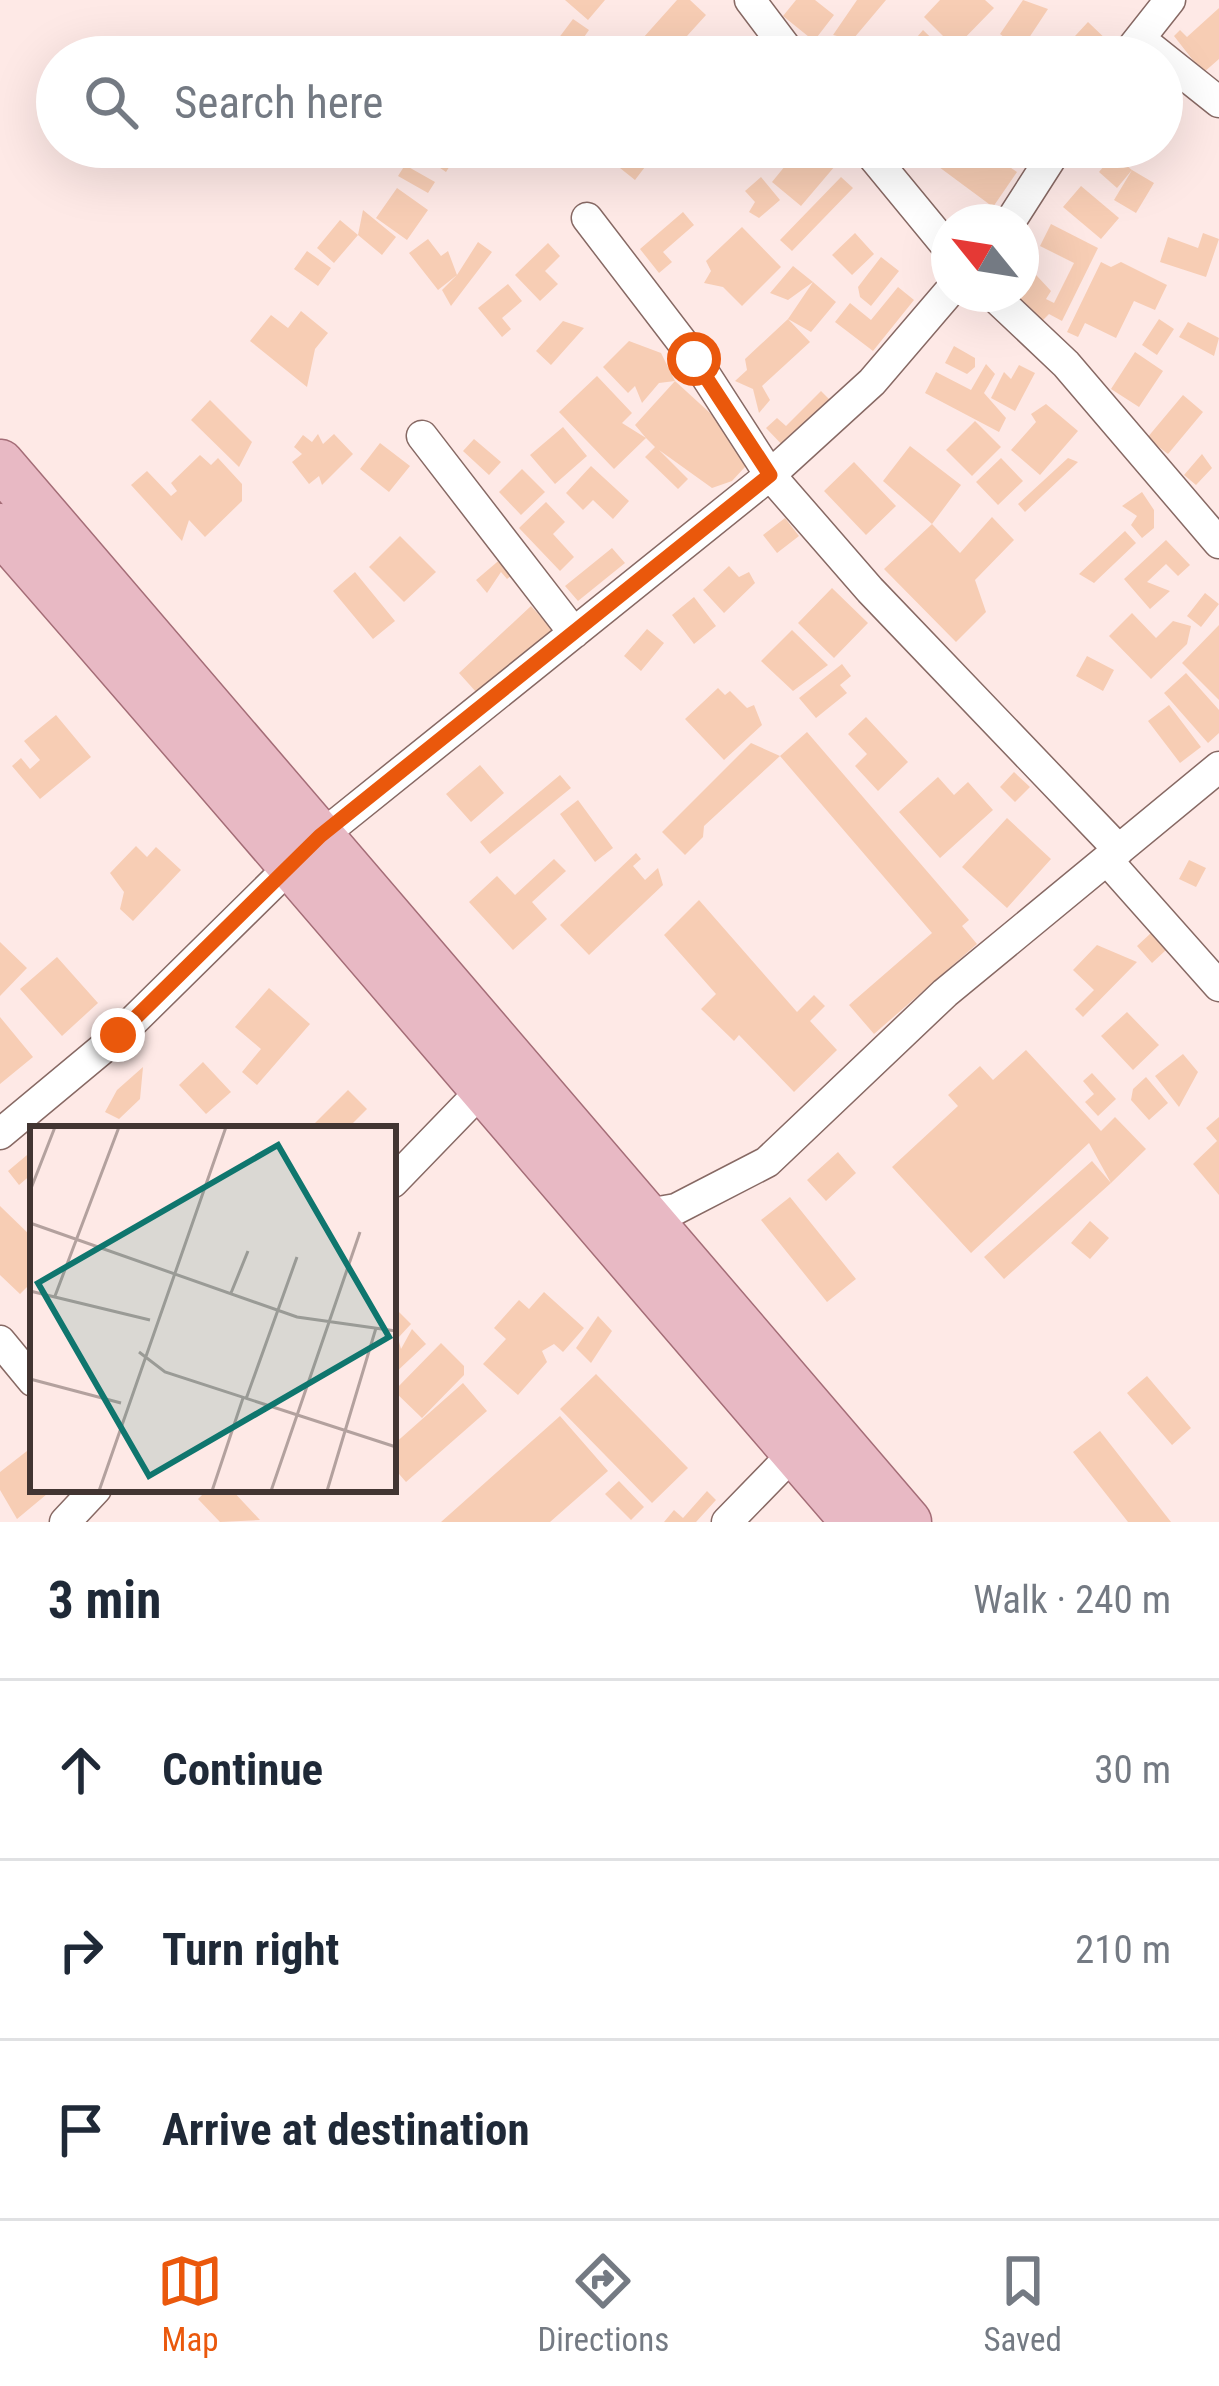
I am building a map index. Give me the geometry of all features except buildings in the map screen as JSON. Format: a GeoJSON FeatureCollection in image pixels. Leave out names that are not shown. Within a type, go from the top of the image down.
{"type":"FeatureCollection","features":[{"type":"Feature","properties":{"kind":"main road"},"geometry":{"type":"LineString","coordinates":[[0,464],[306,849],[621,1222],[795,1452],[856,1522]]}},
{"type":"Feature","properties":{"kind":"main road"},"geometry":{"type":"LineString","coordinates":[[0,528],[306,849],[482,1090],[621,1222],[907,1522]]}},
{"type":"Feature","properties":{"kind":"street"},"geometry":{"type":"LineString","coordinates":[[750,0],[777,36]]}},
{"type":"Feature","properties":{"kind":"street"},"geometry":{"type":"LineString","coordinates":[[1142,36],[1170,0]]}},
{"type":"Feature","properties":{"kind":"street"},"geometry":{"type":"LineString","coordinates":[[1183,79],[1219,102]]}},
{"type":"Feature","properties":{"kind":"street"},"geometry":{"type":"LineString","coordinates":[[882,168],[931,227]]}},
{"type":"Feature","properties":{"kind":"street"},"geometry":{"type":"LineString","coordinates":[[1022,204],[1045,168]]}},
{"type":"Feature","properties":{"kind":"street"},"geometry":{"type":"LineString","coordinates":[[587,218],[694,359],[770,475],[1113,855],[1219,986]]}},
{"type":"Feature","properties":{"kind":"street"},"geometry":{"type":"LineString","coordinates":[[0,1135],[118,1035],[306,849],[770,475],[872,382],[932,312]]}},
{"type":"Feature","properties":{"kind":"street"},"geometry":{"type":"LineString","coordinates":[[1011,312],[1066,364],[1219,542]]}},
{"type":"Feature","properties":{"kind":"street"},"geometry":{"type":"LineString","coordinates":[[422,436],[574,632]]}},
{"type":"Feature","properties":{"kind":"street"},"geometry":{"type":"LineString","coordinates":[[621,1222],[676,1209],[767,1162],[945,993],[1219,767]]}},
{"type":"Feature","properties":{"kind":"street"},"geometry":{"type":"LineString","coordinates":[[396,1179],[482,1090]]}},
{"type":"Feature","properties":{"kind":"street"},"geometry":{"type":"LineString","coordinates":[[0,1341],[30,1377]]}},
{"type":"Feature","properties":{"kind":"street"},"geometry":{"type":"LineString","coordinates":[[727,1522],[795,1452]]}},
{"type":"Feature","properties":{"kind":"street"},"geometry":{"type":"LineString","coordinates":[[65,1522],[93,1492]]}},
{"type":"Feature","properties":{"kind":"route"},"geometry":{"type":"LineString","coordinates":[[118,1035],[320,836],[770,475],[694,359]]}}]}
